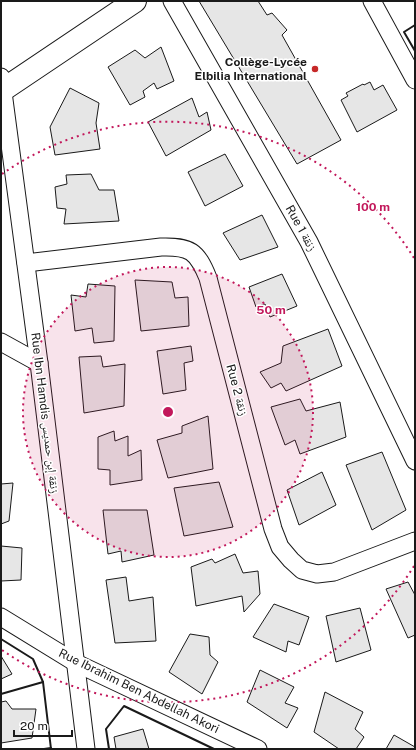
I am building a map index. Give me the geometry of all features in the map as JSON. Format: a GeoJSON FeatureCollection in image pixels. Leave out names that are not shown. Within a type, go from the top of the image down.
{"type":"FeatureCollection","features":[{"type":"Feature","properties":{"kind":"street"},"geometry":{"type":"LineString","coordinates":[[2,86],[135,1]]}},
{"type":"Feature","properties":{"kind":"street","name":"Rue 1 زنقة"},"geometry":{"type":"LineString","coordinates":[[172,1],[309,242],[415,462]]}},
{"type":"Feature","properties":{"kind":"street"},"geometry":{"type":"LineString","coordinates":[[372,1],[415,80]]}},
{"type":"Feature","properties":{"kind":"street","name":"Rue Ibn Hamdis زنقة إبن حمديس"},"geometry":{"type":"LineString","coordinates":[[2,86],[39,363],[86,749]]}},
{"type":"Feature","properties":{"kind":"street","name":"Rue 2 زنقة"},"geometry":{"type":"LineString","coordinates":[[26,263],[161,247],[175,246],[190,250],[201,262],[208,278],[273,529],[280,547],[302,570],[317,574],[334,572],[415,541]]}},
{"type":"Feature","properties":{"kind":"street"},"geometry":{"type":"LineString","coordinates":[[1,342],[39,363]]}},
{"type":"Feature","properties":{"kind":"street","name":"Rue Ibrahim Ben Abdellah Akori"},"geometry":{"type":"LineString","coordinates":[[1,617],[76,662],[258,749]]}},
{"type":"Feature","properties":{"kind":"building"},"geometry":{"type":"Polygon","coordinates":[[[199,1],[258,1],[267,15],[272,13],[287,30],[282,35],[341,140],[297,164],[199,1]]]}},
{"type":"Feature","properties":{"kind":"building"},"geometry":{"type":"Polygon","coordinates":[[[161,47],[174,81],[157,89],[154,83],[143,91],[145,97],[130,105],[108,67],[135,50],[145,58],[161,47]]]}},
{"type":"Feature","properties":{"kind":"building"},"geometry":{"type":"Polygon","coordinates":[[[370,82],[374,90],[383,85],[397,110],[357,132],[341,100],[348,96],[346,93],[370,82]]]}},
{"type":"Feature","properties":{"kind":"building"},"geometry":{"type":"Polygon","coordinates":[[[70,88],[99,103],[96,123],[100,149],[55,155],[50,127],[70,88]]]}},
{"type":"Feature","properties":{"kind":"building"},"geometry":{"type":"Polygon","coordinates":[[[192,98],[199,117],[207,112],[211,130],[166,156],[148,122],[192,98]]]}},
{"type":"Feature","properties":{"kind":"building"},"geometry":{"type":"Polygon","coordinates":[[[225,154],[243,186],[205,206],[188,172],[225,154]]]}},
{"type":"Feature","properties":{"kind":"building"},"geometry":{"type":"Polygon","coordinates":[[[91,174],[99,190],[114,190],[119,221],[64,224],[66,209],[57,208],[55,187],[67,184],[66,175],[91,174]]]}},
{"type":"Feature","properties":{"kind":"building"},"geometry":{"type":"Polygon","coordinates":[[[262,215],[278,247],[240,260],[223,233],[262,215]]]}},
{"type":"Feature","properties":{"kind":"building"},"geometry":{"type":"Polygon","coordinates":[[[282,274],[297,306],[270,317],[265,304],[256,307],[249,287],[282,274]]]}},
{"type":"Feature","properties":{"kind":"building"},"geometry":{"type":"Polygon","coordinates":[[[135,280],[172,282],[175,298],[188,297],[189,326],[141,331],[135,280]]]}},
{"type":"Feature","properties":{"kind":"building"},"geometry":{"type":"Polygon","coordinates":[[[88,284],[115,286],[114,341],[94,343],[92,328],[75,331],[71,295],[86,297],[88,284]]]}},
{"type":"Feature","properties":{"kind":"building"},"geometry":{"type":"Polygon","coordinates":[[[328,329],[342,366],[286,391],[281,383],[271,388],[260,372],[281,363],[283,346],[328,329]]]}},
{"type":"Feature","properties":{"kind":"building"},"geometry":{"type":"Polygon","coordinates":[[[191,346],[193,361],[184,363],[186,390],[163,394],[157,351],[191,346]]]}},
{"type":"Feature","properties":{"kind":"building"},"geometry":{"type":"Polygon","coordinates":[[[101,356],[103,367],[125,364],[124,406],[84,413],[79,357],[101,356]]]}},
{"type":"Feature","properties":{"kind":"building"},"geometry":{"type":"Polygon","coordinates":[[[300,399],[306,411],[340,402],[346,437],[300,454],[295,440],[285,445],[271,407],[300,399]]]}},
{"type":"Feature","properties":{"kind":"building"},"geometry":{"type":"Polygon","coordinates":[[[208,416],[213,469],[168,478],[157,440],[182,433],[182,426],[208,416]]]}},
{"type":"Feature","properties":{"kind":"building"},"geometry":{"type":"Polygon","coordinates":[[[114,431],[115,441],[128,436],[128,456],[141,450],[142,480],[110,485],[110,470],[98,469],[98,437],[114,431]]]}},
{"type":"Feature","properties":{"kind":"building"},"geometry":{"type":"Polygon","coordinates":[[[382,452],[406,510],[372,530],[346,465],[382,452]]]}},
{"type":"Feature","properties":{"kind":"building"},"geometry":{"type":"Polygon","coordinates":[[[322,472],[336,505],[299,525],[287,490],[322,472]]]}},
{"type":"Feature","properties":{"kind":"building"},"geometry":{"type":"Polygon","coordinates":[[[219,482],[233,527],[184,536],[174,488],[219,482]]]}},
{"type":"Feature","properties":{"kind":"building"},"geometry":{"type":"Polygon","coordinates":[[[13,483],[9,521],[1,524],[1,484],[13,483]]]}},
{"type":"Feature","properties":{"kind":"building"},"geometry":{"type":"Polygon","coordinates":[[[103,510],[147,510],[154,555],[122,562],[121,551],[108,554],[103,510]]]}},
{"type":"Feature","properties":{"kind":"building"},"geometry":{"type":"Polygon","coordinates":[[[1,546],[22,548],[21,580],[1,581],[1,546]]]}},
{"type":"Feature","properties":{"kind":"building"},"geometry":{"type":"Polygon","coordinates":[[[235,554],[243,573],[258,571],[260,594],[244,612],[242,596],[196,606],[191,567],[212,559],[215,563],[235,554]]]}},
{"type":"Feature","properties":{"kind":"building"},"geometry":{"type":"Polygon","coordinates":[[[126,577],[129,601],[153,597],[156,641],[115,643],[106,580],[126,577]]]}},
{"type":"Feature","properties":{"kind":"building"},"geometry":{"type":"Polygon","coordinates":[[[408,582],[415,595],[415,635],[408,638],[386,589],[408,582]]]}},
{"type":"Feature","properties":{"kind":"building"},"geometry":{"type":"Polygon","coordinates":[[[274,604],[309,617],[299,645],[288,641],[286,652],[253,637],[274,604]]]}},
{"type":"Feature","properties":{"kind":"building"},"geometry":{"type":"Polygon","coordinates":[[[360,608],[371,650],[336,662],[326,616],[360,608]]]}},
{"type":"Feature","properties":{"kind":"building"},"geometry":{"type":"Polygon","coordinates":[[[190,634],[209,637],[210,655],[218,662],[202,694],[169,672],[190,634]]]}},
{"type":"Feature","properties":{"kind":"building"},"geometry":{"type":"Polygon","coordinates":[[[1,656],[12,674],[1,679],[1,656]]]}},
{"type":"Feature","properties":{"kind":"building"},"geometry":{"type":"Polygon","coordinates":[[[260,670],[294,687],[285,703],[298,708],[287,728],[247,702],[260,670]]]}},
{"type":"Feature","properties":{"kind":"building"},"geometry":{"type":"Polygon","coordinates":[[[325,692],[363,712],[355,729],[364,737],[356,749],[339,749],[314,732],[325,692]]]}},
{"type":"Feature","properties":{"kind":"building"},"geometry":{"type":"Polygon","coordinates":[[[6,701],[12,709],[36,709],[32,738],[1,743],[1,702],[6,701]]]}},
{"type":"Feature","properties":{"kind":"building"},"geometry":{"type":"Polygon","coordinates":[[[143,729],[149,749],[116,749],[114,737],[143,729]]]}},
{"type":"Feature","properties":{"kind":"building"},"geometry":{"type":"Polygon","coordinates":[[[394,735],[415,747],[415,749],[386,749],[394,735]]]}},
{"type":"Feature","properties":{"kind":"wall"},"geometry":{"type":"LineString","coordinates":[[415,25],[404,32],[415,51]]}},
{"type":"Feature","properties":{"kind":"wall"},"geometry":{"type":"LineString","coordinates":[[1,639],[33,659],[43,682],[51,749]]}},
{"type":"Feature","properties":{"kind":"wall"},"geometry":{"type":"LineString","coordinates":[[1,694],[43,682]]}},
{"type":"Feature","properties":{"kind":"wall"},"geometry":{"type":"LineString","coordinates":[[109,749],[106,729],[124,706],[214,749]]}},
{"type":"Feature","properties":{"kind":"wall"},"geometry":{"type":"LineString","coordinates":[[44,749],[51,748]]}},
{"type":"Feature","properties":{"kind":"place","name":"Collège-Lycée Elbilia International"},"geometry":{"type":"Point","coordinates":[315,69]}}]}
